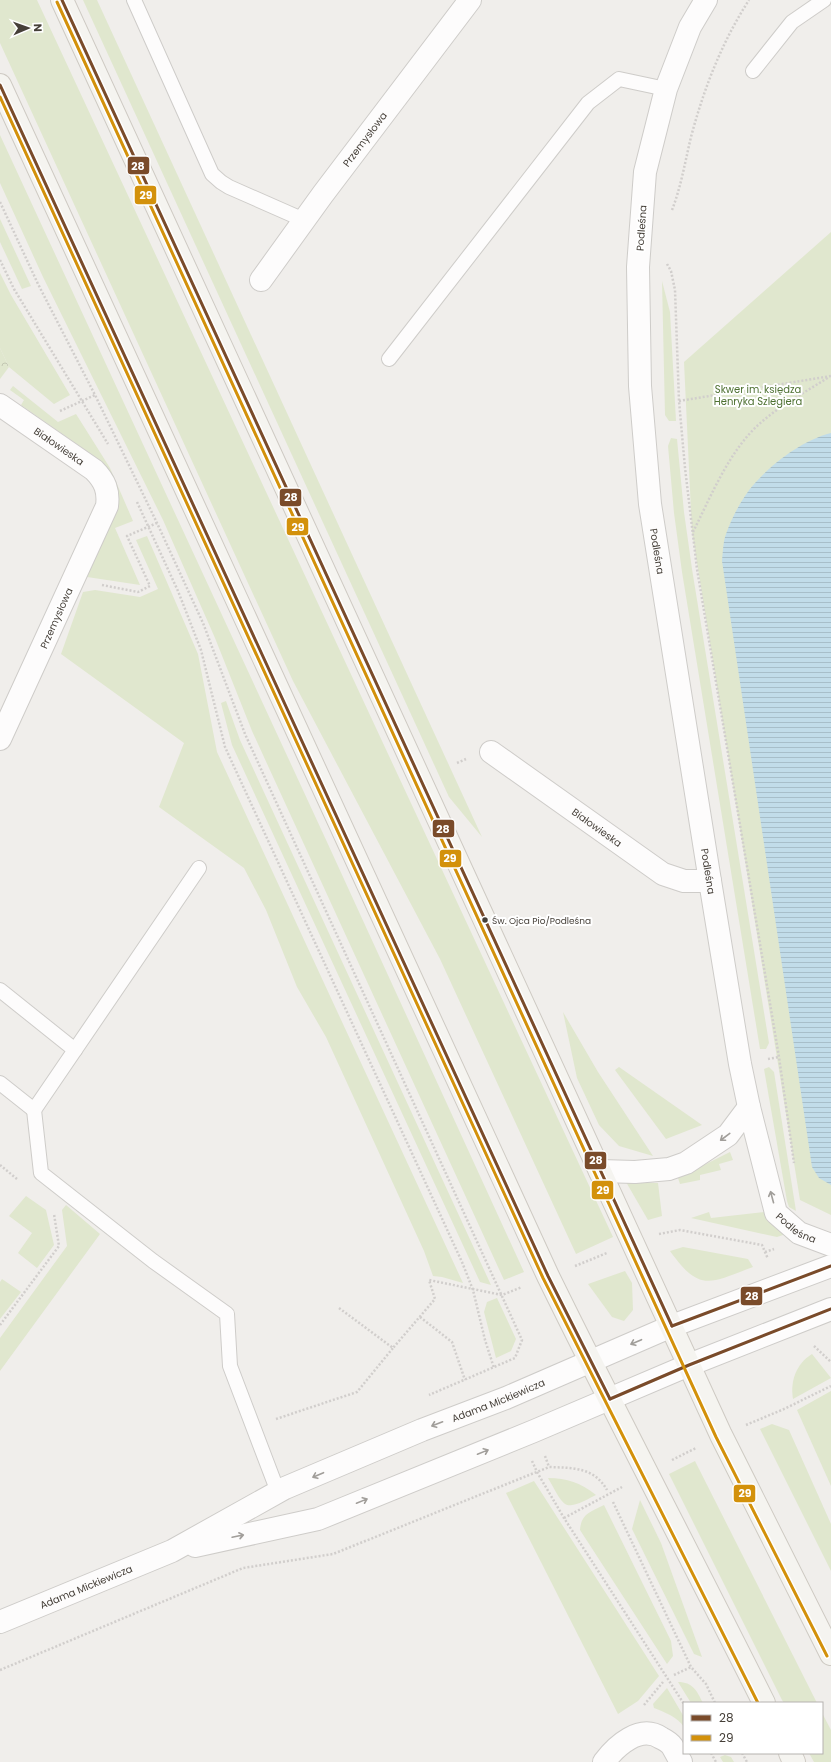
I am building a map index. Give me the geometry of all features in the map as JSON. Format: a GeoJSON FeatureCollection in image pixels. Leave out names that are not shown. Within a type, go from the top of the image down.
{"type":"FeatureCollection","features":[{"type":"Feature","properties":{"kind":"main road"},"geometry":{"type":"LineString","coordinates":[[62,0],[721,1435],[831,1654]]}},
{"type":"Feature","properties":{"kind":"main road"},"geometry":{"type":"LineString","coordinates":[[0,85],[548,1276],[590,1362],[648,1473],[763,1702]]}},
{"type":"Feature","properties":{"kind":"street","name":"Przemysłowa"},"geometry":{"type":"LineString","coordinates":[[261,280],[304,220],[470,0]]}},
{"type":"Feature","properties":{"kind":"street","name":"Podleśna"},"geometry":{"type":"LineString","coordinates":[[706,0],[690,27],[666,89],[645,172],[638,267],[640,386],[650,504],[740,1064],[749,1107],[776,1213],[799,1233],[831,1245]]}},
{"type":"Feature","properties":{"kind":"street","name":"Białowieska"},"geometry":{"type":"LineString","coordinates":[[0,405],[94,470],[100,477],[108,496]]}},
{"type":"Feature","properties":{"kind":"street","name":"Przemysłowa"},"geometry":{"type":"LineString","coordinates":[[0,739],[107,506],[108,496]]}},
{"type":"Feature","properties":{"kind":"street","name":"Białowieska"},"geometry":{"type":"LineString","coordinates":[[491,752],[663,874],[684,881],[710,881]]}},
{"type":"Feature","properties":{"kind":"street"},"geometry":{"type":"LineString","coordinates":[[600,1171],[634,1172],[669,1169],[686,1163],[728,1135],[749,1107]]}},
{"type":"Feature","properties":{"kind":"street","name":"Adama Mickiewicza"},"geometry":{"type":"LineString","coordinates":[[0,1622],[172,1551],[278,1492],[422,1430],[506,1398],[672,1326],[831,1266]]}},
{"type":"Feature","properties":{"kind":"street","name":"Adama Mickiewicza"},"geometry":{"type":"LineString","coordinates":[[172,1551],[318,1519],[689,1365],[831,1309]]}},
{"type":"Feature","properties":{"kind":"street"},"geometry":{"type":"LineString","coordinates":[[604,1762],[614,1748],[630,1738],[644,1733],[658,1736],[671,1744],[681,1762]]}},
{"type":"Feature","properties":{"kind":"lane"},"geometry":{"type":"LineString","coordinates":[[134,0],[212,174],[229,187],[304,220]]}},
{"type":"Feature","properties":{"kind":"lane"},"geometry":{"type":"LineString","coordinates":[[753,71],[792,22],[824,0]]}},
{"type":"Feature","properties":{"kind":"lane"},"geometry":{"type":"LineString","coordinates":[[389,359],[588,103],[620,78],[666,89]]}},
{"type":"Feature","properties":{"kind":"lane"},"geometry":{"type":"LineString","coordinates":[[199,868],[34,1110],[41,1173],[153,1261],[227,1314],[230,1366],[278,1492]]}},
{"type":"Feature","properties":{"kind":"lane"},"geometry":{"type":"LineString","coordinates":[[0,990],[74,1050]]}},
{"type":"Feature","properties":{"kind":"lane"},"geometry":{"type":"LineString","coordinates":[[0,1083],[34,1110]]}},
{"type":"Feature","properties":{"kind":"path"},"geometry":{"type":"LineString","coordinates":[[678,193],[704,91],[733,24],[749,0]]}},
{"type":"Feature","properties":{"kind":"path"},"geometry":{"type":"LineString","coordinates":[[0,202],[38,284],[95,395],[157,523],[203,623],[245,734],[522,1340],[515,1358],[506,1362]]}},
{"type":"Feature","properties":{"kind":"path"},"geometry":{"type":"LineString","coordinates":[[0,260],[14,289],[110,448]]}},
{"type":"Feature","properties":{"kind":"path"},"geometry":{"type":"LineString","coordinates":[[675,290],[679,401],[697,569],[779,1057],[795,1170]]}},
{"type":"Feature","properties":{"kind":"path"},"geometry":{"type":"LineString","coordinates":[[679,401],[830,376]]}},
{"type":"Feature","properties":{"kind":"path"},"geometry":{"type":"LineString","coordinates":[[692,532],[721,476],[736,452],[755,428],[782,407],[830,376]]}},
{"type":"Feature","properties":{"kind":"path"},"geometry":{"type":"LineString","coordinates":[[71,406],[95,395]]}},
{"type":"Feature","properties":{"kind":"path"},"geometry":{"type":"LineString","coordinates":[[135,499],[178,591],[201,650],[225,747],[474,1290],[485,1340],[496,1374]]}},
{"type":"Feature","properties":{"kind":"path"},"geometry":{"type":"LineString","coordinates":[[73,580],[138,592],[150,586],[127,536],[157,523]]}},
{"type":"Feature","properties":{"kind":"path"},"geometry":{"type":"LineString","coordinates":[[0,1165],[18,1180]]}},
{"type":"Feature","properties":{"kind":"path"},"geometry":{"type":"LineString","coordinates":[[0,1325],[59,1246],[53,1210]]}},
{"type":"Feature","properties":{"kind":"path"},"geometry":{"type":"LineString","coordinates":[[656,1234],[680,1230],[762,1245],[765,1252]]}},
{"type":"Feature","properties":{"kind":"path"},"geometry":{"type":"LineString","coordinates":[[580,1264],[612,1251]]}},
{"type":"Feature","properties":{"kind":"path"},"geometry":{"type":"LineString","coordinates":[[253,1427],[357,1392],[434,1299],[429,1280],[502,1295],[524,1286]]}},
{"type":"Feature","properties":{"kind":"path"},"geometry":{"type":"LineString","coordinates":[[339,1308],[393,1348]]}},
{"type":"Feature","properties":{"kind":"path"},"geometry":{"type":"LineString","coordinates":[[420,1317],[452,1342],[465,1380]]}},
{"type":"Feature","properties":{"kind":"path"},"geometry":{"type":"LineString","coordinates":[[810,1342],[831,1362]]}},
{"type":"Feature","properties":{"kind":"path"},"geometry":{"type":"LineString","coordinates":[[564,1518],[721,1435],[784,1409],[831,1386]]}},
{"type":"Feature","properties":{"kind":"path"},"geometry":{"type":"LineString","coordinates":[[530,1456],[537,1472],[564,1518],[683,1702]]}},
{"type":"Feature","properties":{"kind":"path"},"geometry":{"type":"LineString","coordinates":[[0,1670],[243,1568],[333,1554],[549,1467],[584,1471],[595,1475],[607,1490]]}},
{"type":"Feature","properties":{"kind":"path"},"geometry":{"type":"LineString","coordinates":[[613,1502],[691,1667],[706,1684],[715,1702]]}},
{"type":"Feature","properties":{"kind":"path"},"geometry":{"type":"LineString","coordinates":[[674,1675],[691,1667]]}},
{"type":"Feature","properties":{"kind":"green space"},"geometry":{"type":"Polygon","coordinates":[[[0,0],[37,0],[613,1237],[576,1254],[440,959],[293,681],[0,43],[0,0]]]}},
{"type":"Feature","properties":{"kind":"green space"},"geometry":{"type":"Polygon","coordinates":[[[83,0],[97,0],[482,837],[449,797],[83,0]]]}},
{"type":"Feature","properties":{"kind":"green space"},"geometry":{"type":"Polygon","coordinates":[[[0,135],[524,1272],[504,1280],[252,731],[215,638],[163,520],[43,277],[0,183],[0,135]]]}},
{"type":"Feature","properties":{"kind":"green space"},"geometry":{"type":"Polygon","coordinates":[[[0,219],[31,286],[22,289],[0,242],[0,219]]]}},
{"type":"Feature","properties":{"kind":"green space","name":"Skwer im. księdza Henryka Szlegiera"},"geometry":{"type":"Polygon","coordinates":[[[831,232],[831,1215],[800,1200],[692,532],[684,362],[831,232]]]}},
{"type":"Feature","properties":{"kind":"green space"},"geometry":{"type":"Polygon","coordinates":[[[0,273],[11,295],[70,395],[54,404],[9,367],[0,348],[0,273]]]}},
{"type":"Feature","properties":{"kind":"green space"},"geometry":{"type":"Polygon","coordinates":[[[662,281],[670,312],[676,421],[669,421],[665,415],[662,281]]]}},
{"type":"Feature","properties":{"kind":"green space"},"geometry":{"type":"Polygon","coordinates":[[[0,348],[9,367],[0,379],[0,348]]]}},
{"type":"Feature","properties":{"kind":"green space"},"geometry":{"type":"Polygon","coordinates":[[[13,386],[58,422],[76,414],[110,468],[133,521],[115,528],[140,585],[87,577],[118,505],[112,477],[101,461],[21,405],[24,400],[10,390],[13,386]]]}},
{"type":"Feature","properties":{"kind":"green space"},"geometry":{"type":"Polygon","coordinates":[[[671,438],[677,439],[684,512],[692,569],[769,1043],[766,1049],[760,1049],[682,572],[674,513],[668,446],[671,438]]]}},
{"type":"Feature","properties":{"kind":"green space"},"geometry":{"type":"Polygon","coordinates":[[[147,536],[198,654],[217,752],[463,1283],[433,1276],[424,1251],[326,1037],[297,987],[266,910],[244,868],[159,807],[184,743],[61,654],[83,592],[95,590],[140,597],[158,589],[136,540],[147,536]]]}},
{"type":"Feature","properties":{"kind":"green space"},"geometry":{"type":"Polygon","coordinates":[[[226,701],[240,740],[491,1285],[480,1282],[232,745],[221,703],[226,701]]]}},
{"type":"Feature","properties":{"kind":"green space"},"geometry":{"type":"Polygon","coordinates":[[[563,1012],[598,1072],[653,1156],[619,1146],[599,1125],[577,1078],[563,1012]]]}},
{"type":"Feature","properties":{"kind":"green space"},"geometry":{"type":"Polygon","coordinates":[[[619,1067],[702,1125],[666,1139],[615,1070],[619,1067]]]}},
{"type":"Feature","properties":{"kind":"green space"},"geometry":{"type":"Polygon","coordinates":[[[769,1067],[774,1072],[796,1211],[789,1207],[787,1201],[764,1069],[769,1067]]]}},
{"type":"Feature","properties":{"kind":"green space"},"geometry":{"type":"Polygon","coordinates":[[[730,1152],[733,1160],[719,1164],[721,1170],[700,1175],[700,1180],[680,1184],[678,1178],[730,1152]]]}},
{"type":"Feature","properties":{"kind":"green space"},"geometry":{"type":"Polygon","coordinates":[[[626,1182],[658,1183],[662,1216],[648,1220],[626,1182]]]}},
{"type":"Feature","properties":{"kind":"green space"},"geometry":{"type":"Polygon","coordinates":[[[26,1196],[46,1210],[54,1245],[37,1268],[18,1253],[32,1233],[9,1216],[26,1196]]]}},
{"type":"Feature","properties":{"kind":"green space"},"geometry":{"type":"Polygon","coordinates":[[[66,1205],[100,1234],[0,1371],[0,1338],[67,1246],[62,1210],[66,1205]]]}},
{"type":"Feature","properties":{"kind":"green space"},"geometry":{"type":"Polygon","coordinates":[[[709,1212],[711,1218],[765,1212],[786,1234],[777,1237],[691,1218],[709,1212]]]}},
{"type":"Feature","properties":{"kind":"green space"},"geometry":{"type":"Polygon","coordinates":[[[683,1247],[748,1259],[753,1267],[716,1280],[707,1281],[698,1279],[680,1264],[670,1251],[683,1247]]]}},
{"type":"Feature","properties":{"kind":"green space"},"geometry":{"type":"Polygon","coordinates":[[[625,1271],[632,1283],[633,1310],[624,1321],[612,1317],[588,1284],[625,1271]]]}},
{"type":"Feature","properties":{"kind":"green space"},"geometry":{"type":"Polygon","coordinates":[[[2,1279],[21,1292],[0,1319],[0,1282],[2,1279]]]}},
{"type":"Feature","properties":{"kind":"green space"},"geometry":{"type":"Polygon","coordinates":[[[497,1298],[516,1339],[511,1351],[496,1358],[484,1312],[487,1302],[497,1298]]]}},
{"type":"Feature","properties":{"kind":"green space"},"geometry":{"type":"Polygon","coordinates":[[[812,1354],[831,1378],[793,1399],[792,1386],[795,1374],[806,1358],[812,1354]]]}},
{"type":"Feature","properties":{"kind":"green space"},"geometry":{"type":"Polygon","coordinates":[[[831,1391],[831,1486],[797,1410],[831,1391]]]}},
{"type":"Feature","properties":{"kind":"green space"},"geometry":{"type":"Polygon","coordinates":[[[772,1424],[789,1430],[831,1524],[831,1571],[760,1429],[772,1424]]]}},
{"type":"Feature","properties":{"kind":"green space"},"geometry":{"type":"Polygon","coordinates":[[[695,1461],[816,1702],[783,1702],[782,1700],[669,1474],[695,1461]]]}},
{"type":"Feature","properties":{"kind":"green space"},"geometry":{"type":"Polygon","coordinates":[[[548,1478],[574,1482],[585,1487],[596,1495],[577,1504],[566,1504],[558,1496],[548,1478]]]}},
{"type":"Feature","properties":{"kind":"green space"},"geometry":{"type":"Polygon","coordinates":[[[534,1481],[659,1676],[638,1701],[618,1714],[506,1493],[534,1481]]]}},
{"type":"Feature","properties":{"kind":"green space"},"geometry":{"type":"Polygon","coordinates":[[[640,1500],[661,1543],[702,1657],[694,1654],[632,1529],[640,1500]]]}},
{"type":"Feature","properties":{"kind":"green space"},"geometry":{"type":"Polygon","coordinates":[[[604,1505],[671,1641],[673,1656],[667,1664],[580,1530],[584,1517],[604,1505]]]}},
{"type":"Feature","properties":{"kind":"green space"},"geometry":{"type":"Polygon","coordinates":[[[678,1682],[691,1685],[702,1702],[690,1702],[678,1682]]]}},
{"type":"Feature","properties":{"kind":"green space"},"geometry":{"type":"Polygon","coordinates":[[[667,1688],[683,1715],[683,1726],[675,1718],[654,1708],[653,1704],[667,1688]]]}},
{"type":"Feature","properties":{"kind":"green space"},"geometry":{"type":"Polygon","coordinates":[[[823,1715],[831,1730],[831,1762],[814,1762],[810,1754],[823,1754],[823,1715]]]}},
{"type":"Feature","properties":{"kind":"green space"},"geometry":{"type":"Polygon","coordinates":[[[725,1755],[731,1757],[734,1762],[723,1762],[720,1757],[725,1755]]]}},
{"type":"Feature","properties":{"kind":"water"},"geometry":{"type":"Polygon","coordinates":[[[831,433],[831,1185],[819,1178],[812,1167],[722,561],[724,540],[728,527],[742,500],[755,483],[771,467],[800,446],[820,436],[831,433]]]}},
{"type":"Feature","properties":{"kind":"transit line","name":"28"},"geometry":{"type":"LineString","coordinates":[[62,0],[672,1326]]}},
{"type":"Feature","properties":{"kind":"transit line","name":"29"},"geometry":{"type":"LineString","coordinates":[[57,2],[716,1437],[827,1656]]}},
{"type":"Feature","properties":{"kind":"transit line","name":"28"},"geometry":{"type":"LineString","coordinates":[[0,85],[548,1276],[610,1399]]}},
{"type":"Feature","properties":{"kind":"transit line","name":"29"},"geometry":{"type":"LineString","coordinates":[[0,97],[543,1278],[757,1702]]}},
{"type":"Feature","properties":{"kind":"transit line","name":"28"},"geometry":{"type":"LineString","coordinates":[[672,1326],[831,1266]]}},
{"type":"Feature","properties":{"kind":"transit line","name":"28"},"geometry":{"type":"LineString","coordinates":[[610,1399],[689,1365],[831,1309]]}},
{"type":"Feature","properties":{"kind":"place","name":"Św. Ojca Pio/Podleśna"},"geometry":{"type":"Point","coordinates":[485,920]}}]}
